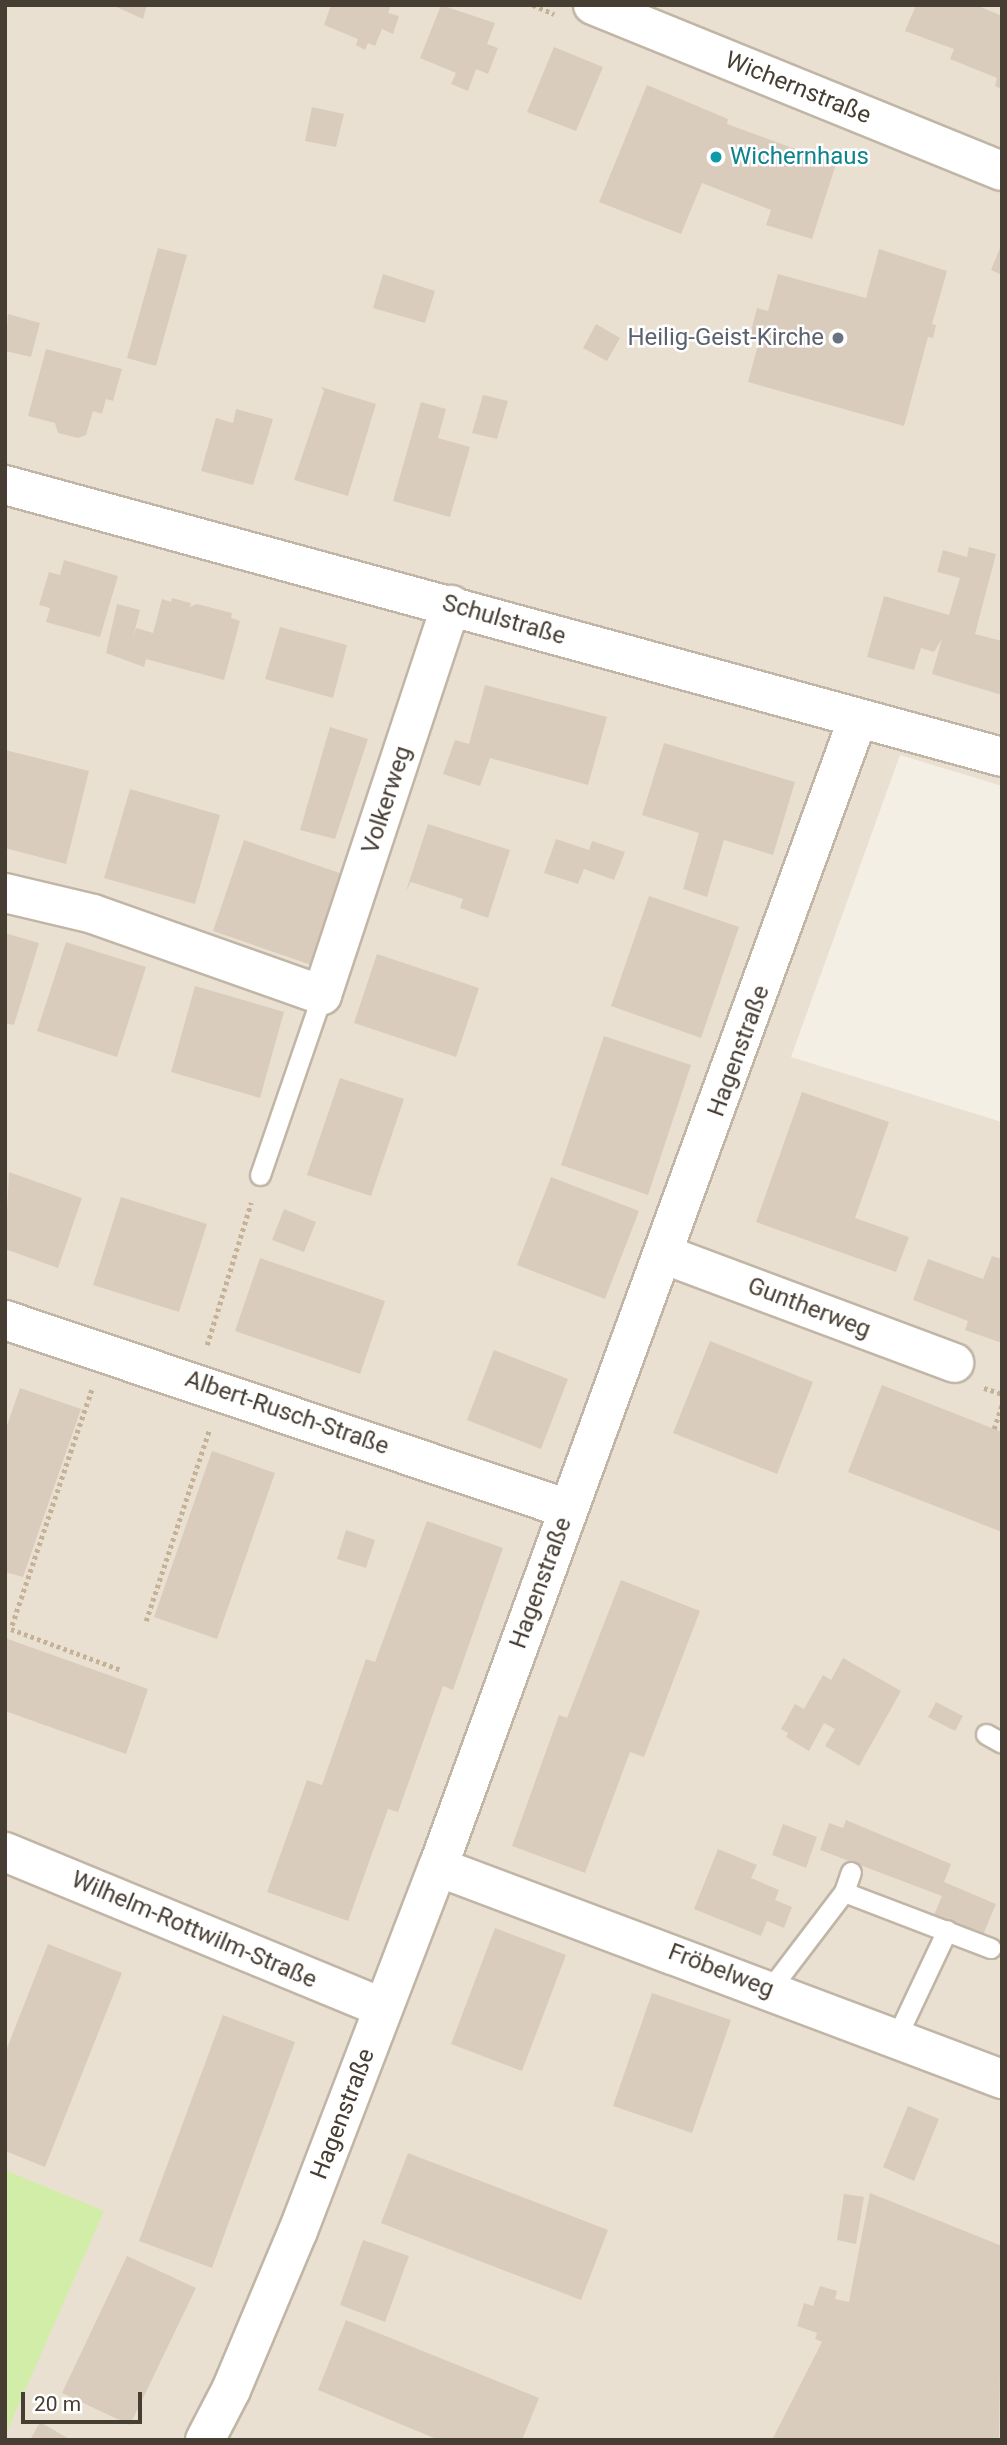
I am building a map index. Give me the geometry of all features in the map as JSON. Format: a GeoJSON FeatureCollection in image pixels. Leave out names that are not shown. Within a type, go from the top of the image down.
{"type":"FeatureCollection","features":[{"type":"Feature","properties":{"kind":"street","name":"Wichernstraße"},"geometry":{"type":"LineString","coordinates":[[593,5],[1002,171]]}},
{"type":"Feature","properties":{"kind":"street","name":"Schulstraße"},"geometry":{"type":"LineString","coordinates":[[5,485],[1002,757]]}},
{"type":"Feature","properties":{"kind":"street","name":"Volkerweg"},"geometry":{"type":"LineString","coordinates":[[322,995],[452,605]]}},
{"type":"Feature","properties":{"kind":"street","name":"Hagenstraße"},"geometry":{"type":"LineString","coordinates":[[205,2440],[231,2390],[298,2231],[438,1867],[858,718]]}},
{"type":"Feature","properties":{"kind":"street"},"geometry":{"type":"LineString","coordinates":[[5,892],[93,914],[322,995]]}},
{"type":"Feature","properties":{"kind":"street","name":"Guntherweg"},"geometry":{"type":"LineString","coordinates":[[663,1254],[954,1363]]}},
{"type":"Feature","properties":{"kind":"street","name":"Albert-Rusch-Straße"},"geometry":{"type":"LineString","coordinates":[[5,1320],[568,1509]]}},
{"type":"Feature","properties":{"kind":"street","name":"Wilhelm-Rottwilm-Straße"},"geometry":{"type":"LineString","coordinates":[[8,1861],[383,2008]]}},
{"type":"Feature","properties":{"kind":"street","name":"Fröbelweg"},"geometry":{"type":"LineString","coordinates":[[438,1867],[897,2036],[1002,2079]]}},
{"type":"Feature","properties":{"kind":"lane","name":"Volkerweg"},"geometry":{"type":"LineString","coordinates":[[260,1175],[322,995]]}},
{"type":"Feature","properties":{"kind":"lane"},"geometry":{"type":"LineString","coordinates":[[769,1989],[844,1892],[851,1872]]}},
{"type":"Feature","properties":{"kind":"lane"},"geometry":{"type":"LineString","coordinates":[[844,1892],[991,1948]]}},
{"type":"Feature","properties":{"kind":"lane"},"geometry":{"type":"LineString","coordinates":[[897,2036],[947,1930]]}},
{"type":"Feature","properties":{"kind":"path"},"geometry":{"type":"LineString","coordinates":[[205,1354],[260,1175]]}},
{"type":"Feature","properties":{"kind":"path"},"geometry":{"type":"LineString","coordinates":[[97,1377],[11,1629],[121,1670]]}},
{"type":"Feature","properties":{"kind":"path"},"geometry":{"type":"LineString","coordinates":[[993,1429],[1002,1405]]}},
{"type":"Feature","properties":{"kind":"path"},"geometry":{"type":"LineString","coordinates":[[146,1621],[214,1415]]}},
{"type":"Feature","properties":{"kind":"shaded area"},"geometry":{"type":"Polygon","coordinates":[[[5,5],[1002,5],[1002,786],[900,755],[791,1057],[1002,1122],[1002,2440],[5,2440],[5,5]]]}},
{"type":"Feature","properties":{"kind":"green space"},"geometry":{"type":"Polygon","coordinates":[[[5,2170],[104,2211],[5,2436],[5,2170]]]}},
{"type":"Feature","properties":{"kind":"building"},"geometry":{"type":"Polygon","coordinates":[[[112,5],[147,5],[143,19],[112,5]]]}},
{"type":"Feature","properties":{"kind":"building"},"geometry":{"type":"Polygon","coordinates":[[[331,5],[391,5],[388,13],[399,16],[393,34],[382,29],[375,46],[368,43],[365,50],[356,45],[358,39],[324,25],[331,5]]]}},
{"type":"Feature","properties":{"kind":"building"},"geometry":{"type":"Polygon","coordinates":[[[441,5],[495,23],[487,44],[498,48],[488,74],[476,69],[468,91],[451,84],[456,73],[420,58],[441,5]]]}},
{"type":"Feature","properties":{"kind":"building"},"geometry":{"type":"Polygon","coordinates":[[[916,5],[976,5],[1002,16],[1002,89],[995,86],[997,78],[950,59],[954,49],[905,31],[916,5]]]}},
{"type":"Feature","properties":{"kind":"building"},"geometry":{"type":"Polygon","coordinates":[[[554,47],[603,67],[576,131],[527,112],[554,47]]]}},
{"type":"Feature","properties":{"kind":"building","name":"Wichernhaus"},"geometry":{"type":"Polygon","coordinates":[[[647,85],[728,119],[727,124],[836,164],[812,239],[766,225],[771,210],[702,183],[681,234],[599,202],[647,85]]]}},
{"type":"Feature","properties":{"kind":"building"},"geometry":{"type":"Polygon","coordinates":[[[312,107],[344,114],[336,147],[305,141],[312,107]]]}},
{"type":"Feature","properties":{"kind":"building"},"geometry":{"type":"Polygon","coordinates":[[[1002,243],[1002,275],[991,270],[1002,243]]]}},
{"type":"Feature","properties":{"kind":"building"},"geometry":{"type":"Polygon","coordinates":[[[158,248],[187,255],[156,366],[127,358],[158,248]]]}},
{"type":"Feature","properties":{"kind":"building","name":"Heilig-Geist-Kirche"},"geometry":{"type":"Polygon","coordinates":[[[879,249],[947,271],[932,324],[936,325],[933,338],[928,337],[904,426],[748,382],[759,341],[749,339],[757,308],[768,311],[778,274],[866,298],[879,249]]]}},
{"type":"Feature","properties":{"kind":"building"},"geometry":{"type":"Polygon","coordinates":[[[383,274],[435,291],[425,323],[373,308],[383,274]]]}},
{"type":"Feature","properties":{"kind":"building"},"geometry":{"type":"Polygon","coordinates":[[[8,314],[40,323],[31,357],[5,351],[8,314]]]}},
{"type":"Feature","properties":{"kind":"building"},"geometry":{"type":"Polygon","coordinates":[[[596,324],[620,338],[607,361],[583,348],[596,324]]]}},
{"type":"Feature","properties":{"kind":"building"},"geometry":{"type":"Polygon","coordinates":[[[46,349],[122,369],[113,401],[106,399],[102,414],[93,411],[86,435],[78,438],[58,433],[55,423],[28,416],[46,349]]]}},
{"type":"Feature","properties":{"kind":"building"},"geometry":{"type":"Polygon","coordinates":[[[321,387],[376,404],[348,496],[294,480],[324,391],[321,387]]]}},
{"type":"Feature","properties":{"kind":"building"},"geometry":{"type":"Polygon","coordinates":[[[483,395],[508,401],[497,439],[472,433],[483,395]]]}},
{"type":"Feature","properties":{"kind":"building"},"geometry":{"type":"Polygon","coordinates":[[[421,402],[446,409],[438,438],[470,447],[450,517],[393,501],[421,402]]]}},
{"type":"Feature","properties":{"kind":"building"},"geometry":{"type":"Polygon","coordinates":[[[236,409],[273,419],[253,485],[201,471],[216,418],[233,423],[236,409]]]}},
{"type":"Feature","properties":{"kind":"building"},"geometry":{"type":"Polygon","coordinates":[[[969,547],[996,554],[975,634],[1002,641],[1002,695],[932,674],[942,639],[934,652],[921,648],[914,670],[867,657],[884,596],[949,615],[960,578],[937,572],[943,550],[967,557],[969,547]]]}},
{"type":"Feature","properties":{"kind":"building"},"geometry":{"type":"Polygon","coordinates":[[[64,560],[118,576],[100,637],[46,622],[50,608],[39,605],[49,572],[60,575],[64,560]]]}},
{"type":"Feature","properties":{"kind":"building"},"geometry":{"type":"Polygon","coordinates":[[[172,598],[191,603],[190,607],[197,604],[232,613],[231,618],[240,621],[224,680],[146,659],[144,667],[106,653],[117,604],[140,610],[132,641],[136,628],[153,633],[162,599],[171,602],[172,598]]]}},
{"type":"Feature","properties":{"kind":"building"},"geometry":{"type":"Polygon","coordinates":[[[280,627],[347,645],[333,698],[265,679],[280,627]]]}},
{"type":"Feature","properties":{"kind":"building"},"geometry":{"type":"Polygon","coordinates":[[[485,685],[607,717],[588,785],[490,758],[480,786],[443,774],[455,740],[469,744],[485,685]]]}},
{"type":"Feature","properties":{"kind":"building"},"geometry":{"type":"Polygon","coordinates":[[[330,727],[368,739],[335,839],[300,830],[330,727]]]}},
{"type":"Feature","properties":{"kind":"building"},"geometry":{"type":"Polygon","coordinates":[[[664,743],[795,782],[773,855],[724,840],[707,897],[683,889],[699,833],[642,815],[664,743]]]}},
{"type":"Feature","properties":{"kind":"building"},"geometry":{"type":"Polygon","coordinates":[[[5,750],[89,771],[66,864],[5,848],[5,750]]]}},
{"type":"Feature","properties":{"kind":"building"},"geometry":{"type":"Polygon","coordinates":[[[130,789],[220,815],[195,904],[104,878],[130,789]]]}},
{"type":"Feature","properties":{"kind":"building"},"geometry":{"type":"Polygon","coordinates":[[[428,824],[510,850],[488,918],[460,908],[463,899],[411,882],[406,891],[428,824]]]}},
{"type":"Feature","properties":{"kind":"building"},"geometry":{"type":"Polygon","coordinates":[[[556,839],[589,850],[592,841],[625,852],[614,880],[584,869],[578,884],[544,873],[556,839]]]}},
{"type":"Feature","properties":{"kind":"building"},"geometry":{"type":"Polygon","coordinates":[[[244,840],[354,878],[323,969],[213,931],[244,840]]]}},
{"type":"Feature","properties":{"kind":"building"},"geometry":{"type":"Polygon","coordinates":[[[649,896],[739,927],[701,1038],[611,1006],[649,896]]]}},
{"type":"Feature","properties":{"kind":"building"},"geometry":{"type":"Polygon","coordinates":[[[5,933],[39,943],[14,1025],[5,1023],[5,933]]]}},
{"type":"Feature","properties":{"kind":"building"},"geometry":{"type":"Polygon","coordinates":[[[66,942],[146,967],[117,1057],[37,1031],[66,942]]]}},
{"type":"Feature","properties":{"kind":"building"},"geometry":{"type":"Polygon","coordinates":[[[377,954],[479,988],[456,1057],[354,1023],[377,954]]]}},
{"type":"Feature","properties":{"kind":"building"},"geometry":{"type":"Polygon","coordinates":[[[195,986],[284,1012],[260,1098],[171,1072],[195,986]]]}},
{"type":"Feature","properties":{"kind":"building"},"geometry":{"type":"Polygon","coordinates":[[[604,1036],[691,1065],[648,1195],[561,1165],[604,1036]]]}},
{"type":"Feature","properties":{"kind":"building"},"geometry":{"type":"Polygon","coordinates":[[[340,1078],[404,1099],[371,1196],[307,1175],[340,1078]]]}},
{"type":"Feature","properties":{"kind":"building"},"geometry":{"type":"Polygon","coordinates":[[[802,1092],[889,1122],[855,1218],[909,1237],[896,1272],[756,1222],[802,1092]]]}},
{"type":"Feature","properties":{"kind":"building"},"geometry":{"type":"Polygon","coordinates":[[[9,1172],[82,1198],[58,1268],[5,1249],[9,1172]]]}},
{"type":"Feature","properties":{"kind":"building"},"geometry":{"type":"Polygon","coordinates":[[[551,1177],[639,1211],[605,1299],[517,1265],[551,1177]]]}},
{"type":"Feature","properties":{"kind":"building"},"geometry":{"type":"Polygon","coordinates":[[[121,1197],[207,1224],[179,1312],[93,1285],[121,1197]]]}},
{"type":"Feature","properties":{"kind":"building"},"geometry":{"type":"Polygon","coordinates":[[[284,1209],[316,1222],[304,1252],[272,1240],[284,1209]]]}},
{"type":"Feature","properties":{"kind":"building"},"geometry":{"type":"Polygon","coordinates":[[[992,1256],[1002,1259],[1002,1343],[965,1330],[968,1321],[913,1300],[928,1259],[983,1279],[992,1256]]]}},
{"type":"Feature","properties":{"kind":"building"},"geometry":{"type":"Polygon","coordinates":[[[260,1258],[385,1301],[360,1374],[235,1331],[260,1258]]]}},
{"type":"Feature","properties":{"kind":"building"},"geometry":{"type":"Polygon","coordinates":[[[710,1341],[813,1382],[777,1474],[673,1433],[710,1341]]]}},
{"type":"Feature","properties":{"kind":"building"},"geometry":{"type":"Polygon","coordinates":[[[494,1350],[568,1379],[541,1449],[467,1420],[494,1350]]]}},
{"type":"Feature","properties":{"kind":"building"},"geometry":{"type":"Polygon","coordinates":[[[882,1385],[1002,1432],[1002,1532],[848,1472],[882,1385]]]}},
{"type":"Feature","properties":{"kind":"building"},"geometry":{"type":"Polygon","coordinates":[[[20,1388],[81,1409],[23,1577],[5,1572],[5,1431],[20,1388]]]}},
{"type":"Feature","properties":{"kind":"building"},"geometry":{"type":"Polygon","coordinates":[[[212,1451],[275,1473],[217,1639],[154,1617],[212,1451]]]}},
{"type":"Feature","properties":{"kind":"building"},"geometry":{"type":"Polygon","coordinates":[[[427,1521],[503,1548],[453,1690],[443,1686],[398,1812],[388,1809],[348,1921],[267,1892],[307,1780],[322,1785],[366,1659],[375,1662],[427,1521]]]}},
{"type":"Feature","properties":{"kind":"building"},"geometry":{"type":"Polygon","coordinates":[[[346,1530],[375,1540],[366,1568],[337,1559],[346,1530]]]}},
{"type":"Feature","properties":{"kind":"building"},"geometry":{"type":"Polygon","coordinates":[[[621,1580],[700,1611],[644,1757],[630,1752],[585,1873],[512,1846],[559,1715],[567,1718],[621,1580]]]}},
{"type":"Feature","properties":{"kind":"building"},"geometry":{"type":"Polygon","coordinates":[[[5,1638],[148,1689],[126,1754],[5,1711],[5,1638]]]}},
{"type":"Feature","properties":{"kind":"building"},"geometry":{"type":"Polygon","coordinates":[[[843,1658],[901,1691],[859,1766],[825,1746],[835,1729],[824,1723],[809,1751],[786,1737],[788,1733],[781,1729],[795,1704],[804,1709],[823,1675],[831,1680],[843,1658]]]}},
{"type":"Feature","properties":{"kind":"building"},"geometry":{"type":"Polygon","coordinates":[[[936,1702],[963,1716],[955,1731],[928,1717],[936,1702]]]}},
{"type":"Feature","properties":{"kind":"building"},"geometry":{"type":"Polygon","coordinates":[[[846,1820],[951,1864],[944,1882],[996,1904],[983,1935],[934,1915],[942,1896],[820,1850],[829,1823],[843,1828],[846,1820]]]}},
{"type":"Feature","properties":{"kind":"building"},"geometry":{"type":"Polygon","coordinates":[[[783,1824],[817,1837],[806,1868],[772,1855],[783,1824]]]}},
{"type":"Feature","properties":{"kind":"building"},"geometry":{"type":"Polygon","coordinates":[[[718,1849],[757,1865],[751,1878],[779,1890],[775,1900],[792,1907],[784,1928],[767,1921],[761,1936],[694,1909],[718,1849]]]}},
{"type":"Feature","properties":{"kind":"building"},"geometry":{"type":"Polygon","coordinates":[[[495,1928],[566,1955],[522,2071],[451,2044],[495,1928]]]}},
{"type":"Feature","properties":{"kind":"building"},"geometry":{"type":"Polygon","coordinates":[[[48,1944],[122,1973],[45,2167],[5,2151],[5,2053],[48,1944]]]}},
{"type":"Feature","properties":{"kind":"building"},"geometry":{"type":"Polygon","coordinates":[[[652,1993],[731,2020],[692,2133],[613,2106],[652,1993]]]}},
{"type":"Feature","properties":{"kind":"building"},"geometry":{"type":"Polygon","coordinates":[[[223,2015],[295,2042],[212,2268],[139,2241],[223,2015]]]}},
{"type":"Feature","properties":{"kind":"building"},"geometry":{"type":"Polygon","coordinates":[[[908,2106],[939,2119],[914,2181],[883,2167],[908,2106]]]}},
{"type":"Feature","properties":{"kind":"building"},"geometry":{"type":"Polygon","coordinates":[[[408,2153],[608,2230],[581,2300],[381,2223],[408,2153]]]}},
{"type":"Feature","properties":{"kind":"building"},"geometry":{"type":"Polygon","coordinates":[[[870,2193],[1002,2246],[999,2440],[772,2440],[822,2342],[815,2339],[817,2333],[797,2326],[804,2303],[813,2306],[820,2286],[837,2291],[835,2299],[849,2302],[870,2193]]]}},
{"type":"Feature","properties":{"kind":"building"},"geometry":{"type":"Polygon","coordinates":[[[844,2194],[864,2197],[856,2244],[837,2240],[844,2194]]]}},
{"type":"Feature","properties":{"kind":"building"},"geometry":{"type":"Polygon","coordinates":[[[363,2240],[409,2256],[385,2322],[340,2305],[363,2240]]]}},
{"type":"Feature","properties":{"kind":"building"},"geometry":{"type":"Polygon","coordinates":[[[127,2256],[196,2288],[130,2425],[62,2393],[127,2256]]]}},
{"type":"Feature","properties":{"kind":"building"},"geometry":{"type":"Polygon","coordinates":[[[346,2320],[539,2398],[522,2440],[439,2440],[318,2390],[346,2320]]]}},
{"type":"Feature","properties":{"kind":"building"},"geometry":{"type":"Polygon","coordinates":[[[40,2422],[71,2440],[30,2440],[40,2422]]]}},
{"type":"Feature","properties":{"kind":"place","name":"Wichernhaus"},"geometry":{"type":"Point","coordinates":[716,157]}},
{"type":"Feature","properties":{"kind":"place","name":"Heilig-Geist-Kirche"},"geometry":{"type":"Point","coordinates":[838,338]}}]}
